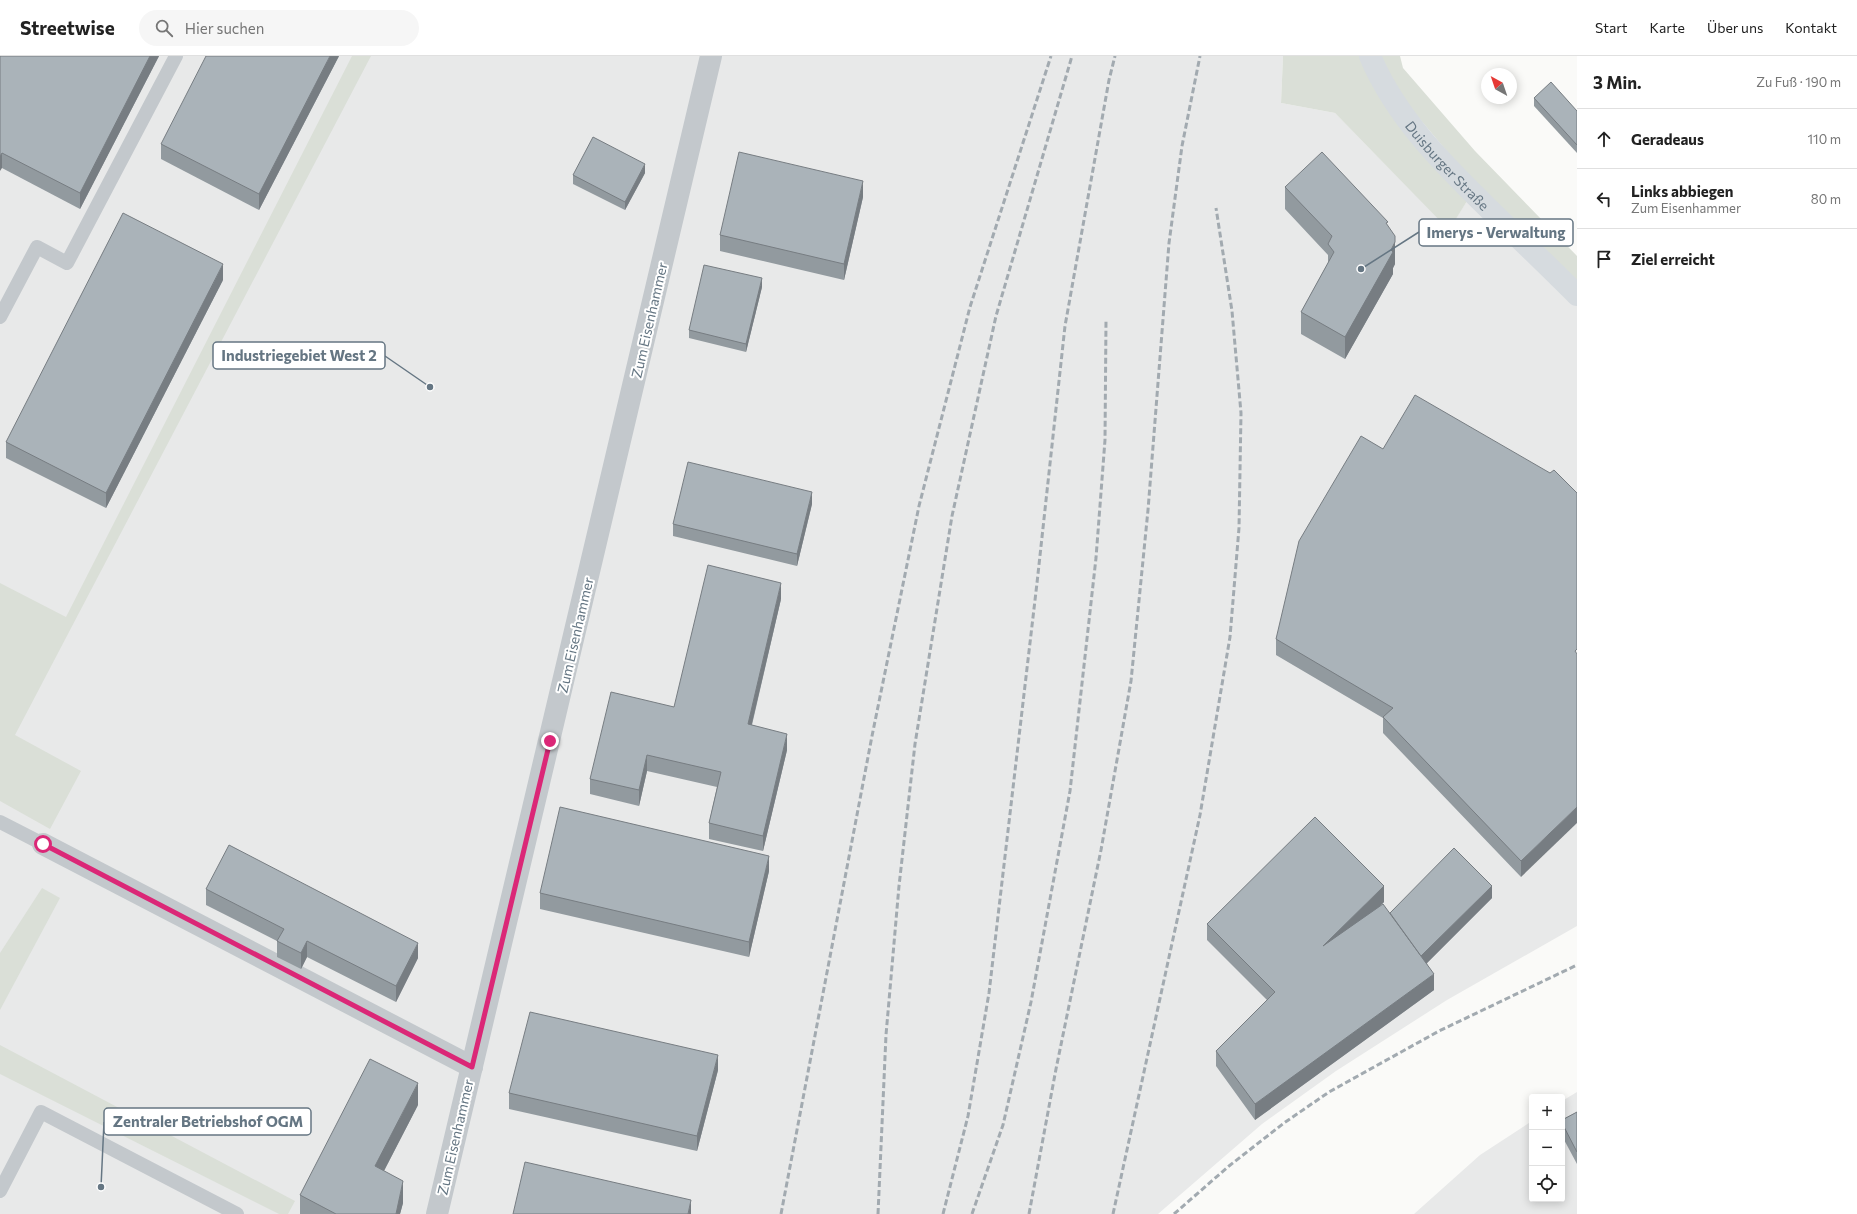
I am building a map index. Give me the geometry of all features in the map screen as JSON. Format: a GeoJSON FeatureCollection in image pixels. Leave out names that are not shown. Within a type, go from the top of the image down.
{"type":"FeatureCollection","features":[{"type":"Feature","properties":{"kind":"main road","name":"Duisburger Straße"},"geometry":{"type":"LineString","coordinates":[[1370,56],[1389,95],[1404,116],[1438,157],[1577,295]]}},
{"type":"Feature","properties":{"kind":"street","name":"Zum Eisenhammer"},"geometry":{"type":"LineString","coordinates":[[437,1214],[711,56]]}},
{"type":"Feature","properties":{"kind":"street"},"geometry":{"type":"LineString","coordinates":[[43,844],[472,1067]]}},
{"type":"Feature","properties":{"kind":"lane"},"geometry":{"type":"LineString","coordinates":[[0,318],[37,247],[67,263],[176,56]]}},
{"type":"Feature","properties":{"kind":"lane"},"geometry":{"type":"LineString","coordinates":[[0,822],[43,844]]}},
{"type":"Feature","properties":{"kind":"lane"},"geometry":{"type":"LineString","coordinates":[[0,1191],[40,1112],[237,1214]]}},
{"type":"Feature","properties":{"kind":"shaded area"},"geometry":{"type":"Polygon","coordinates":[[[0,56],[1283,56],[1281,103],[1335,113],[1449,229],[1469,198],[1577,304],[1577,926],[1447,1000],[1336,1071],[1262,1124],[1158,1214],[0,1214],[0,56]]]}},
{"type":"Feature","properties":{"kind":"shaded area"},"geometry":{"type":"Polygon","coordinates":[[[352,56],[371,56],[15,735],[81,771],[50,829],[0,801],[0,583],[66,617],[352,56]]]}},
{"type":"Feature","properties":{"kind":"shaded area"},"geometry":{"type":"Polygon","coordinates":[[[1283,56],[1364,56],[1469,198],[1449,230],[1335,113],[1281,103],[1283,56]]]}},
{"type":"Feature","properties":{"kind":"shaded area"},"geometry":{"type":"Polygon","coordinates":[[[1367,56],[1400,56],[1403,68],[1475,151],[1577,256],[1577,287],[1460,167],[1367,56]]]}},
{"type":"Feature","properties":{"kind":"shaded area"},"geometry":{"type":"Polygon","coordinates":[[[42,888],[60,898],[0,1010],[0,953],[42,888]]]}},
{"type":"Feature","properties":{"kind":"shaded area"},"geometry":{"type":"Polygon","coordinates":[[[0,1045],[295,1201],[288,1214],[279,1214],[0,1074],[0,1045]]]}},
{"type":"Feature","properties":{"kind":"shaded area"},"geometry":{"type":"Polygon","coordinates":[[[1577,1092],[1577,1214],[1414,1214],[1480,1155],[1529,1123],[1529,1202],[1565,1202],[1565,1099],[1577,1092]]]}},
{"type":"Feature","properties":{"kind":"building"},"geometry":{"type":"Polygon","coordinates":[[[0,56],[150,56],[80,193],[2,153],[0,156],[0,56]]]}},
{"type":"Feature","properties":{"kind":"building"},"geometry":{"type":"Polygon","coordinates":[[[206,56],[330,56],[259,194],[161,144],[206,56]]]}},
{"type":"Feature","properties":{"kind":"building"},"geometry":{"type":"Polygon","coordinates":[[[1551,82],[1577,111],[1577,145],[1534,98],[1551,82]]]}},
{"type":"Feature","properties":{"kind":"building"},"geometry":{"type":"Polygon","coordinates":[[[593,137],[645,164],[625,202],[573,175],[593,137]]]}},
{"type":"Feature","properties":{"kind":"building"},"geometry":{"type":"Polygon","coordinates":[[[739,152],[863,181],[844,264],[720,235],[739,152]]]}},
{"type":"Feature","properties":{"kind":"building"},"geometry":{"type":"Polygon","coordinates":[[[1322,152],[1388,222],[1386,223],[1395,236],[1395,242],[1391,250],[1393,252],[1345,337],[1301,312],[1334,252],[1328,244],[1332,236],[1285,187],[1322,152]]]}},
{"type":"Feature","properties":{"kind":"building"},"geometry":{"type":"Polygon","coordinates":[[[123,213],[223,264],[106,493],[6,442],[123,213]]]}},
{"type":"Feature","properties":{"kind":"building"},"geometry":{"type":"Polygon","coordinates":[[[704,265],[762,278],[746,344],[689,330],[704,265]]]}},
{"type":"Feature","properties":{"kind":"building"},"geometry":{"type":"Polygon","coordinates":[[[1415,395],[1550,473],[1554,470],[1577,493],[1577,649],[1575,651],[1577,654],[1577,807],[1521,861],[1383,717],[1393,708],[1276,639],[1299,541],[1361,436],[1383,449],[1415,395]]]}},
{"type":"Feature","properties":{"kind":"building"},"geometry":{"type":"Polygon","coordinates":[[[688,462],[812,492],[797,554],[673,524],[688,462]]]}},
{"type":"Feature","properties":{"kind":"building"},"geometry":{"type":"Polygon","coordinates":[[[708,565],[781,583],[748,724],[787,734],[763,836],[709,823],[721,772],[647,755],[639,790],[590,779],[611,692],[674,707],[708,565]]]}},
{"type":"Feature","properties":{"kind":"building"},"geometry":{"type":"Polygon","coordinates":[[[560,807],[769,856],[749,942],[540,893],[560,807]]]}},
{"type":"Feature","properties":{"kind":"building"},"geometry":{"type":"Polygon","coordinates":[[[1315,817],[1384,886],[1323,946],[1383,904],[1434,974],[1255,1104],[1216,1051],[1275,992],[1207,924],[1315,817]]]}},
{"type":"Feature","properties":{"kind":"building"},"geometry":{"type":"Polygon","coordinates":[[[229,845],[418,943],[396,986],[307,941],[301,953],[277,941],[284,929],[206,889],[229,845]]]}},
{"type":"Feature","properties":{"kind":"building"},"geometry":{"type":"Polygon","coordinates":[[[1454,848],[1492,886],[1421,956],[1390,913],[1454,848]]]}},
{"type":"Feature","properties":{"kind":"building"},"geometry":{"type":"Polygon","coordinates":[[[530,1012],[718,1055],[697,1136],[509,1093],[530,1012]]]}},
{"type":"Feature","properties":{"kind":"building"},"geometry":{"type":"Polygon","coordinates":[[[370,1059],[418,1083],[375,1166],[403,1181],[396,1214],[336,1214],[300,1195],[370,1059]]]}},
{"type":"Feature","properties":{"kind":"building"},"geometry":{"type":"Polygon","coordinates":[[[1577,1112],[1577,1152],[1565,1129],[1565,1118],[1577,1112]]]}},
{"type":"Feature","properties":{"kind":"building"},"geometry":{"type":"Polygon","coordinates":[[[525,1162],[691,1200],[688,1214],[513,1214],[525,1162]]]}},
{"type":"Feature","properties":{"kind":"railway"},"geometry":{"type":"LineString","coordinates":[[781,1214],[872,736],[919,506],[970,307],[1051,56]]}},
{"type":"Feature","properties":{"kind":"railway"},"geometry":{"type":"LineString","coordinates":[[878,1214],[886,1035],[899,886],[915,744],[952,516],[996,316],[1072,56]]}},
{"type":"Feature","properties":{"kind":"railway"},"geometry":{"type":"LineString","coordinates":[[943,1214],[968,1116],[989,993],[1037,583],[1065,326],[1109,80],[1115,56]]}},
{"type":"Feature","properties":{"kind":"railway"},"geometry":{"type":"LineString","coordinates":[[1029,1214],[1056,1069],[1101,850],[1131,681],[1148,510],[1169,243],[1182,146],[1200,56]]}},
{"type":"Feature","properties":{"kind":"railway"},"geometry":{"type":"LineString","coordinates":[[1113,1214],[1200,815],[1230,637],[1239,528],[1241,413],[1232,311],[1216,208]]}},
{"type":"Feature","properties":{"kind":"railway"},"geometry":{"type":"LineString","coordinates":[[972,1214],[1003,1125],[1031,1002],[1070,791],[1096,558],[1105,440],[1106,321]]}},
{"type":"Feature","properties":{"kind":"railway"},"geometry":{"type":"LineString","coordinates":[[1174,1214],[1229,1166],[1284,1123],[1329,1092],[1439,1031],[1577,965]]}},
{"type":"Feature","properties":{"kind":"place","name":"Imerys - Verwaltung"},"geometry":{"type":"Point","coordinates":[1361,269]}},
{"type":"Feature","properties":{"kind":"place","name":"Industriegebiet West 2"},"geometry":{"type":"Point","coordinates":[430,387]}},
{"type":"Feature","properties":{"kind":"place","name":"Zentraler Betriebshof OGM"},"geometry":{"type":"Point","coordinates":[101,1187]}},
{"type":"Feature","properties":{"kind":"route"},"geometry":{"type":"LineString","coordinates":[[43,844],[472,1067],[550,741]]}}]}
